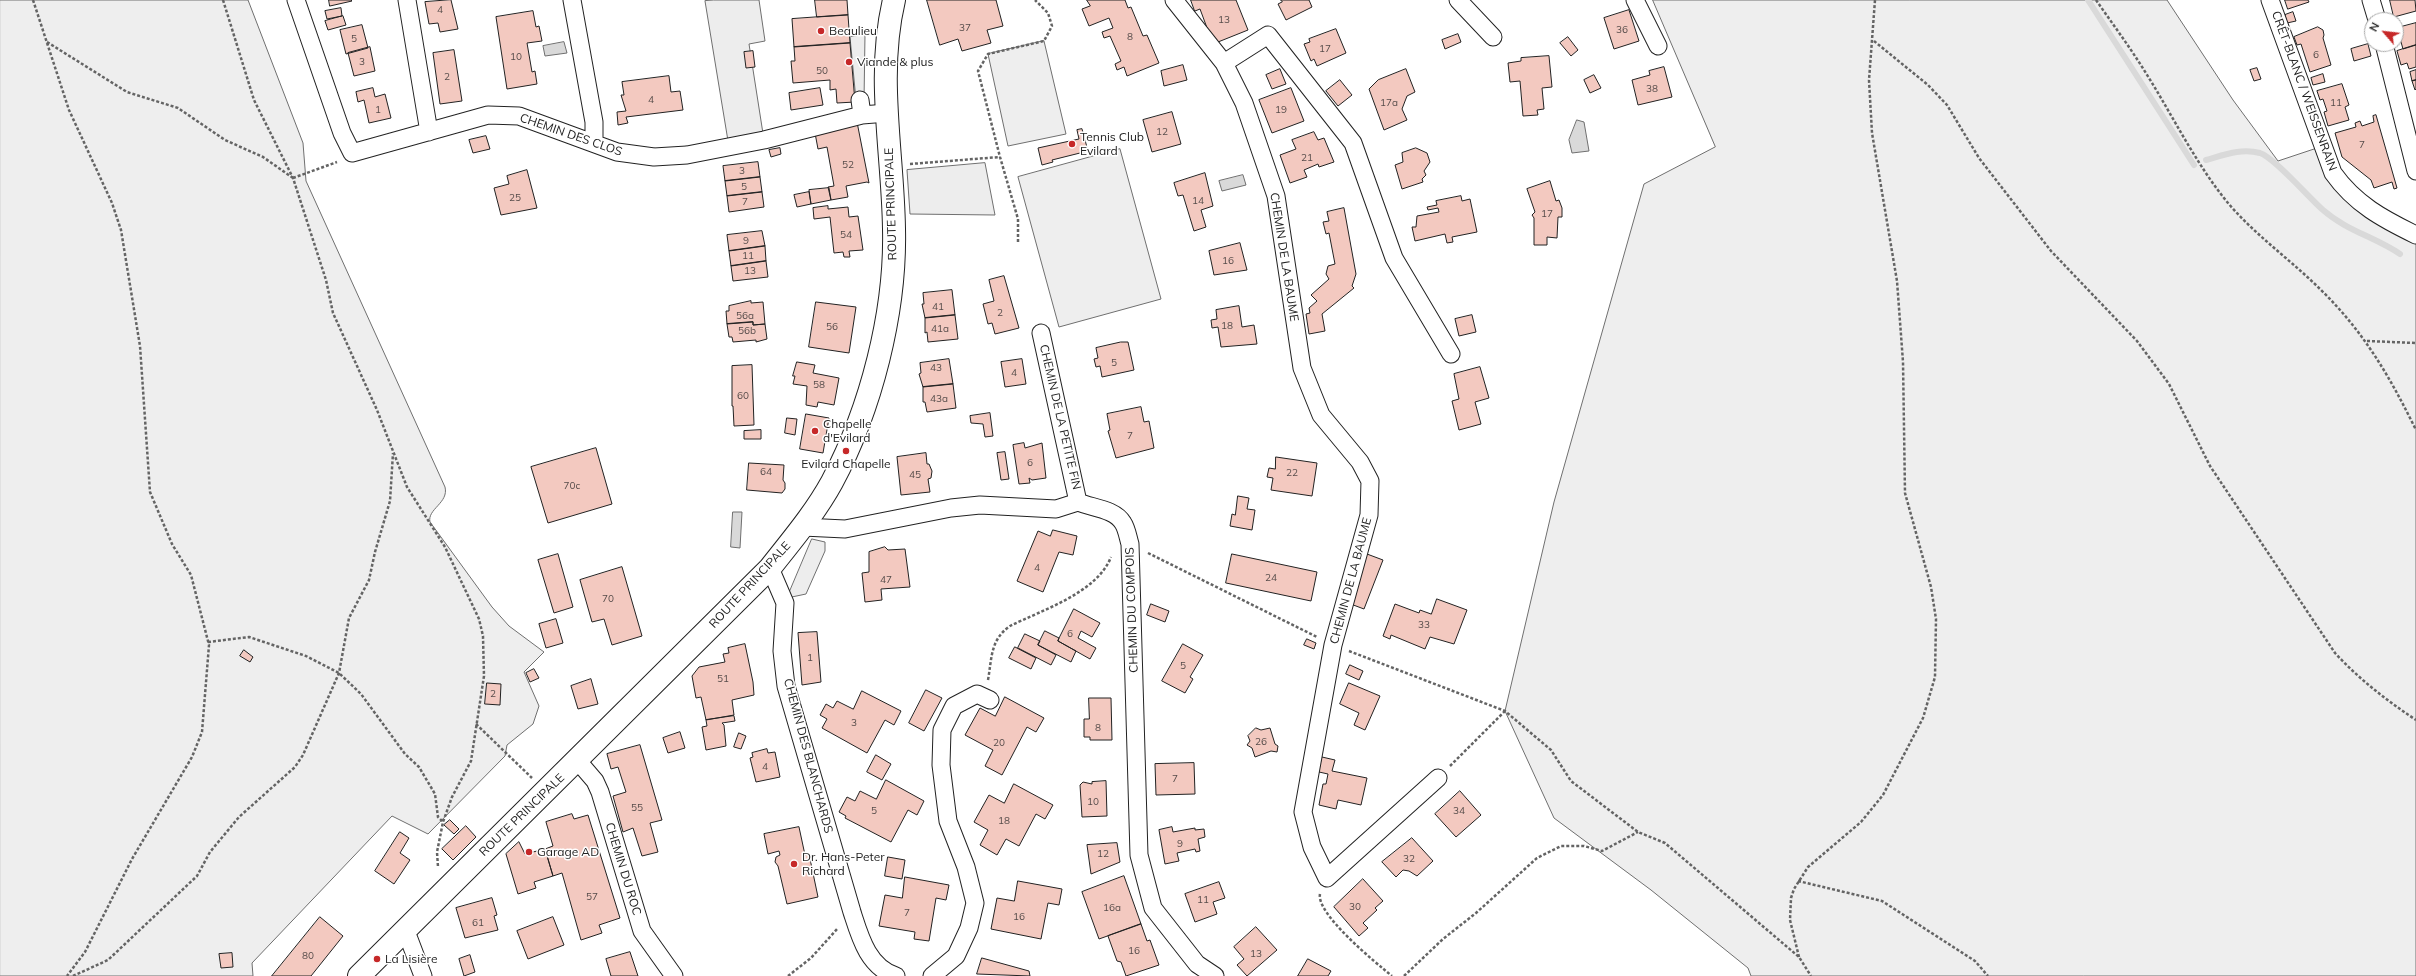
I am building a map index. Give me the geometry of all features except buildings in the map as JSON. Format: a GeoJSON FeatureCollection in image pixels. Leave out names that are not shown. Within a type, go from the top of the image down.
{"type":"FeatureCollection","features":[{"type":"Feature","properties":{"kind":"street","name":"CHEMIN DES CLOS"},"geometry":{"type":"LineString","coordinates":[[296,0],[342,133],[352,153],[488,115],[519,116],[571,137],[594,142],[617,152],[654,157],[687,155],[764,140],[861,108],[887,113]]}},
{"type":"Feature","properties":{"kind":"street"},"geometry":{"type":"LineString","coordinates":[[407,0],[429,132]]}},
{"type":"Feature","properties":{"kind":"street"},"geometry":{"type":"LineString","coordinates":[[572,0],[594,122],[594,142]]}},
{"type":"Feature","properties":{"kind":"street","name":"ROUTE PRINCIPALE"},"geometry":{"type":"LineString","coordinates":[[360,976],[770,568],[803,527],[832,482],[856,430],[872,378],[883,334],[891,292],[894,229],[887,113],[887,41],[894,0]]}},
{"type":"Feature","properties":{"kind":"street","name":"CHEMIN DE LA BAUME"},"geometry":{"type":"LineString","coordinates":[[1174,0],[1224,63],[1244,103],[1276,196],[1302,368],[1320,415],[1360,462],[1370,481],[1369,515],[1333,645],[1303,812],[1312,847],[1327,878]]}},
{"type":"Feature","properties":{"kind":"street"},"geometry":{"type":"LineString","coordinates":[[1458,0],[1493,37]]}},
{"type":"Feature","properties":{"kind":"street"},"geometry":{"type":"LineString","coordinates":[[1635,0],[1658,46]]}},
{"type":"Feature","properties":{"kind":"street","name":"CRÊT-BLANC / WEISSENRAIN"},"geometry":{"type":"LineString","coordinates":[[2270,0],[2333,173],[2346,189],[2368,210],[2416,236]]}},
{"type":"Feature","properties":{"kind":"street"},"geometry":{"type":"LineString","coordinates":[[2371,0],[2375,12]]}},
{"type":"Feature","properties":{"kind":"street"},"geometry":{"type":"LineString","coordinates":[[1224,63],[1268,35],[1353,143],[1394,258],[1451,354]]}},
{"type":"Feature","properties":{"kind":"street"},"geometry":{"type":"LineString","coordinates":[[2386,52],[2416,171]]}},
{"type":"Feature","properties":{"kind":"street","name":"CHEMIN DE LA PETITE FIN"},"geometry":{"type":"LineString","coordinates":[[1041,332],[1078,502]]}},
{"type":"Feature","properties":{"kind":"street"},"geometry":{"type":"LineString","coordinates":[[803,527],[844,529],[951,508],[980,505],[1056,509],[1078,502]]}},
{"type":"Feature","properties":{"kind":"street","name":"CHEMIN DU COMPOIS"},"geometry":{"type":"LineString","coordinates":[[1078,502],[1094,509],[1108,511],[1123,522],[1130,544],[1139,855],[1153,908],[1197,964],[1215,976]]}},
{"type":"Feature","properties":{"kind":"street","name":"CHEMIN DES BLANCHARDS"},"geometry":{"type":"LineString","coordinates":[[770,568],[785,603],[782,651],[786,686],[852,912],[861,940],[875,964],[896,976]]}},
{"type":"Feature","properties":{"kind":"street"},"geometry":{"type":"LineString","coordinates":[[942,973],[956,956],[969,928],[975,903],[966,867],[948,821],[941,765],[942,730],[954,706],[984,697]]}},
{"type":"Feature","properties":{"kind":"street","name":"CHEMIN DU ROC"},"geometry":{"type":"LineString","coordinates":[[577,760],[595,781],[600,792],[642,931],[674,976]]}},
{"type":"Feature","properties":{"kind":"street"},"geometry":{"type":"LineString","coordinates":[[1327,878],[1438,778]]}},
{"type":"Feature","properties":{"kind":"street"},"geometry":{"type":"LineString","coordinates":[[404,932],[409,940],[423,976]]}},
{"type":"Feature","properties":{"kind":"path"},"geometry":{"type":"LineString","coordinates":[[33,0],[69,110],[112,203],[121,230],[140,346],[150,492],[172,544],[191,575],[208,642],[208,679],[202,732],[192,757],[132,860],[85,952],[67,976]]}},
{"type":"Feature","properties":{"kind":"path"},"geometry":{"type":"LineString","coordinates":[[223,0],[254,100],[293,178],[326,280],[333,313],[377,410],[407,487],[446,547],[479,619],[483,636],[484,676],[471,761],[452,797],[443,822],[437,852],[439,875]]}},
{"type":"Feature","properties":{"kind":"path"},"geometry":{"type":"LineString","coordinates":[[1018,242],[1018,219],[1000,157],[978,71],[988,54],[1044,41],[1052,26],[1048,13],[1035,0]]}},
{"type":"Feature","properties":{"kind":"path"},"geometry":{"type":"LineString","coordinates":[[1798,957],[1790,908],[1791,898],[1798,881],[1808,867],[1861,822],[1883,796],[1923,718],[1935,677],[1936,626],[1931,587],[1906,493],[1903,362],[1897,281],[1872,133],[1869,80],[1874,41],[1875,0]]}},
{"type":"Feature","properties":{"kind":"path"},"geometry":{"type":"LineString","coordinates":[[2096,0],[2144,69],[2194,152],[2228,202],[2249,226],[2321,289],[2367,341],[2397,390],[2416,430]]}},
{"type":"Feature","properties":{"kind":"path"},"geometry":{"type":"LineString","coordinates":[[46,41],[127,92],[178,108],[224,140],[262,157],[293,178]]}},
{"type":"Feature","properties":{"kind":"path"},"geometry":{"type":"LineString","coordinates":[[1874,41],[1928,85],[1947,105],[1979,158],[2051,251],[2142,347],[2169,384],[2210,466],[2335,653],[2353,673],[2389,703],[2416,720]]}},
{"type":"Feature","properties":{"kind":"path"},"geometry":{"type":"LineString","coordinates":[[907,164],[1000,157]]}},
{"type":"Feature","properties":{"kind":"path"},"geometry":{"type":"LineString","coordinates":[[293,178],[318,168]]}},
{"type":"Feature","properties":{"kind":"path"},"geometry":{"type":"LineString","coordinates":[[2367,341],[2416,343]]}},
{"type":"Feature","properties":{"kind":"path"},"geometry":{"type":"LineString","coordinates":[[73,976],[108,960],[197,876],[210,852],[239,817],[295,767],[304,755],[339,673],[349,618],[369,580],[375,552],[390,500],[393,452]]}},
{"type":"Feature","properties":{"kind":"path"},"geometry":{"type":"LineString","coordinates":[[1130,544],[1333,645],[1505,711],[1551,750],[1571,781],[1638,832],[1665,842],[1798,957],[1811,976]]}},
{"type":"Feature","properties":{"kind":"path"},"geometry":{"type":"LineString","coordinates":[[984,697],[994,646],[999,633],[1084,589],[1100,577],[1111,558],[1111,553]]}},
{"type":"Feature","properties":{"kind":"path"},"geometry":{"type":"LineString","coordinates":[[208,642],[249,637],[306,656],[339,673],[361,694],[405,754],[419,767],[435,794],[438,817],[443,822]]}},
{"type":"Feature","properties":{"kind":"path"},"geometry":{"type":"LineString","coordinates":[[1438,778],[1505,711]]}},
{"type":"Feature","properties":{"kind":"path"},"geometry":{"type":"LineString","coordinates":[[476,724],[546,791]]}},
{"type":"Feature","properties":{"kind":"path"},"geometry":{"type":"LineString","coordinates":[[1404,976],[1443,939],[1476,913],[1537,858],[1561,846],[1584,846],[1602,851],[1638,832]]}},
{"type":"Feature","properties":{"kind":"path"},"geometry":{"type":"LineString","coordinates":[[1327,878],[1319,896],[1327,914],[1357,946],[1392,976]]}},
{"type":"Feature","properties":{"kind":"path"},"geometry":{"type":"LineString","coordinates":[[1798,881],[1882,900],[1975,961],[1988,976]]}},
{"type":"Feature","properties":{"kind":"path"},"geometry":{"type":"LineString","coordinates":[[788,976],[811,958],[852,912]]}},
{"type":"Feature","properties":{"kind":"shaded area"},"geometry":{"type":"Polygon","coordinates":[[[0,0],[248,0],[303,143],[306,181],[445,487],[444,497],[432,513],[430,522],[492,607],[509,626],[544,652],[524,672],[539,706],[533,724],[507,745],[505,756],[428,834],[392,816],[252,963],[253,976],[0,976],[0,0]]]}},
{"type":"Feature","properties":{"kind":"shaded area"},"geometry":{"type":"Polygon","coordinates":[[[759,0],[765,41],[749,44],[764,140],[729,147],[705,1],[759,0]]]}},
{"type":"Feature","properties":{"kind":"shaded area"},"geometry":{"type":"Polygon","coordinates":[[[1653,0],[2167,0],[2233,100],[2278,161],[2329,144],[2338,172],[2352,189],[2416,228],[2416,976],[1751,976],[1748,968],[1651,890],[1554,818],[1505,711],[1554,502],[1644,184],[1715,147],[1653,0]]]}},
{"type":"Feature","properties":{"kind":"shaded area"},"geometry":{"type":"Polygon","coordinates":[[[865,35],[864,101],[856,100],[850,37],[865,35]]]}},
{"type":"Feature","properties":{"kind":"shaded area"},"geometry":{"type":"Polygon","coordinates":[[[1044,41],[1066,134],[1008,146],[988,54],[1044,41]]]}},
{"type":"Feature","properties":{"kind":"shaded area"},"geometry":{"type":"Polygon","coordinates":[[[564,42],[567,53],[545,56],[543,46],[564,42]]]}},
{"type":"Feature","properties":{"kind":"shaded area"},"geometry":{"type":"Polygon","coordinates":[[[1577,120],[1584,122],[1589,151],[1572,153],[1569,140],[1577,120]]]}},
{"type":"Feature","properties":{"kind":"shaded area"},"geometry":{"type":"Polygon","coordinates":[[[1120,149],[1161,299],[1059,327],[1018,177],[1120,149]]]}},
{"type":"Feature","properties":{"kind":"shaded area"},"geometry":{"type":"Polygon","coordinates":[[[985,163],[995,215],[910,214],[907,170],[985,163]]]}},
{"type":"Feature","properties":{"kind":"shaded area"},"geometry":{"type":"Polygon","coordinates":[[[1243,175],[1246,185],[1222,191],[1219,181],[1243,175]]]}},
{"type":"Feature","properties":{"kind":"shaded area"},"geometry":{"type":"Polygon","coordinates":[[[733,512],[742,512],[740,548],[731,547],[733,512]]]}},
{"type":"Feature","properties":{"kind":"shaded area"},"geometry":{"type":"Polygon","coordinates":[[[812,539],[825,542],[825,551],[806,594],[787,598],[812,539]]]}},
{"type":"Feature","properties":{"kind":"waterway"},"geometry":{"type":"LineString","coordinates":[[2088,0],[2194,165]]}},
{"type":"Feature","properties":{"kind":"waterway"},"geometry":{"type":"LineString","coordinates":[[2206,160],[2226,154],[2246,151],[2260,153],[2274,162],[2332,217],[2351,229],[2400,254]]}},
{"type":"Feature","properties":{"kind":"place","name":"Beaulieu"},"geometry":{"type":"Point","coordinates":[821,31]}},
{"type":"Feature","properties":{"kind":"place","name":"Viande & plus"},"geometry":{"type":"Point","coordinates":[849,62]}},
{"type":"Feature","properties":{"kind":"place","name":"Tennis Club Evilard"},"geometry":{"type":"Point","coordinates":[1072,144]}},
{"type":"Feature","properties":{"kind":"place","name":"Chapelle d'Evilard"},"geometry":{"type":"Point","coordinates":[815,431]}},
{"type":"Feature","properties":{"kind":"place","name":"Evilard Chapelle"},"geometry":{"type":"Point","coordinates":[846,451]}},
{"type":"Feature","properties":{"kind":"place","name":"Garage AD"},"geometry":{"type":"Point","coordinates":[529,852]}},
{"type":"Feature","properties":{"kind":"place","name":"Dr. Hans-Peter Richard"},"geometry":{"type":"Point","coordinates":[794,864]}},
{"type":"Feature","properties":{"kind":"place","name":"La Lisière"},"geometry":{"type":"Point","coordinates":[377,959]}}]}
